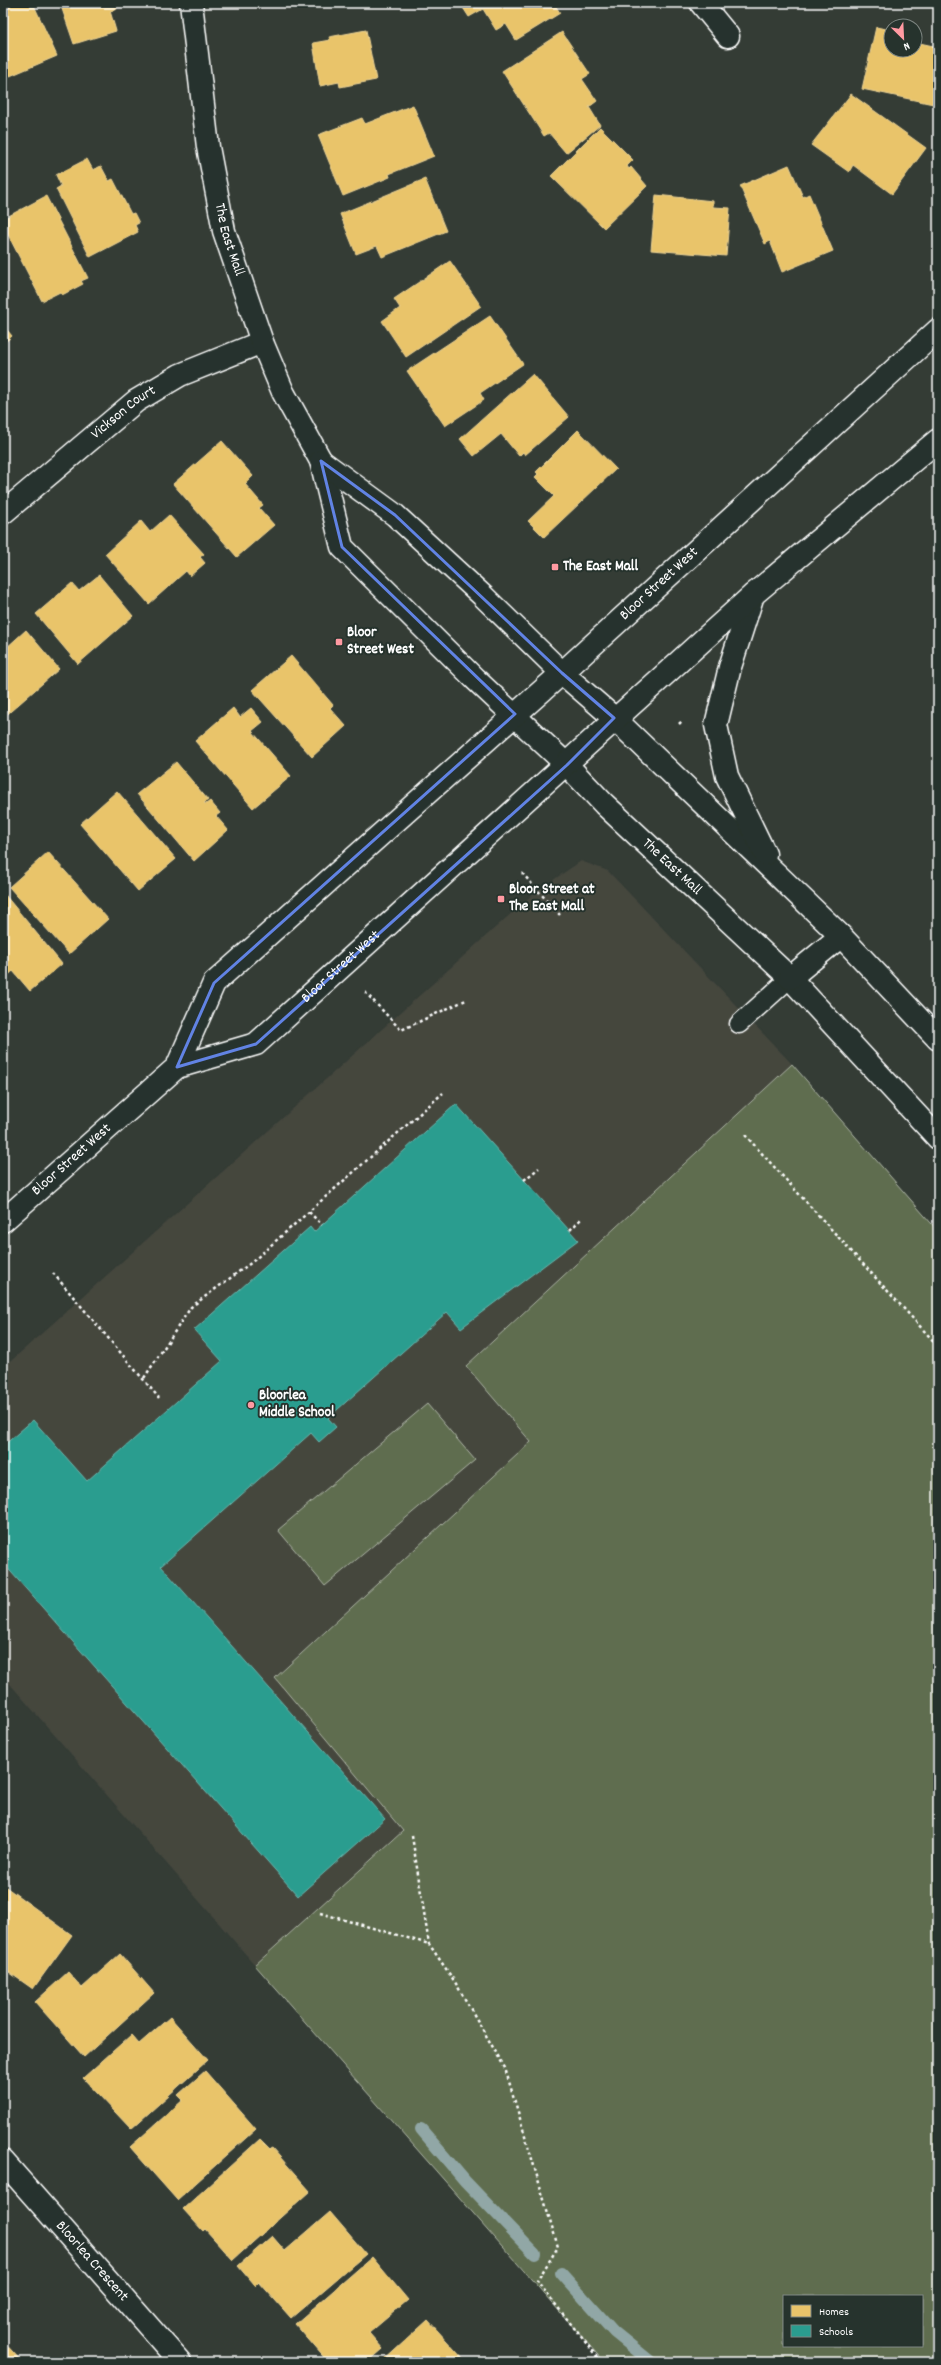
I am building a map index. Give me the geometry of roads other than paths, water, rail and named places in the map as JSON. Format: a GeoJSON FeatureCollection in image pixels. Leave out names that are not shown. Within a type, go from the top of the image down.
{"type":"FeatureCollection","features":[{"type":"Feature","properties":{"kind":"main road","name":"The East Mall"},"geometry":{"type":"LineString","coordinates":[[191,3],[208,147],[224,231],[262,342],[283,392],[321,461],[342,547],[475,679],[515,714],[567,765],[604,804],[790,978],[938,1138]]}},
{"type":"Feature","properties":{"kind":"main road"},"geometry":{"type":"LineString","coordinates":[[701,3],[728,36]]}},
{"type":"Feature","properties":{"kind":"main road","name":"Bloor Street West"},"geometry":{"type":"LineString","coordinates":[[3,1221],[177,1066],[214,983],[562,673],[938,330]]}},
{"type":"Feature","properties":{"kind":"main road","name":"Vickson Court"},"geometry":{"type":"LineString","coordinates":[[3,513],[136,401],[180,375],[262,342]]}},
{"type":"Feature","properties":{"kind":"main road","name":"Bloor Street West"},"geometry":{"type":"LineString","coordinates":[[177,1066],[256,1044],[567,765],[614,718],[754,594],[938,440]]}},
{"type":"Feature","properties":{"kind":"main road","name":"The East Mall"},"geometry":{"type":"LineString","coordinates":[[321,461],[395,515],[482,595],[562,673],[614,718],[842,936],[938,1039]]}},
{"type":"Feature","properties":{"kind":"main road"},"geometry":{"type":"LineString","coordinates":[[754,594],[730,667],[716,725],[726,776],[773,870]]}},
{"type":"Feature","properties":{"kind":"main road"},"geometry":{"type":"LineString","coordinates":[[790,978],[842,936]]}},
{"type":"Feature","properties":{"kind":"main road","name":"Bloorlea Crescent"},"geometry":{"type":"LineString","coordinates":[[3,2161],[180,2362]]}},
{"type":"Feature","properties":{"kind":"lane"},"geometry":{"type":"LineString","coordinates":[[739,1024],[790,978]]}},
{"type":"Feature","properties":{"kind":"waterway"},"geometry":{"type":"LineString","coordinates":[[421,2129],[465,2181],[535,2254]]}},
{"type":"Feature","properties":{"kind":"waterway"},"geometry":{"type":"LineString","coordinates":[[561,2273],[614,2332],[651,2362]]}},
{"type":"Feature","properties":{"kind":"place","name":"The East Mall"},"geometry":{"type":"Point","coordinates":[555,567]}},
{"type":"Feature","properties":{"kind":"place","name":"Bloor Street West"},"geometry":{"type":"Point","coordinates":[339,642]}},
{"type":"Feature","properties":{"kind":"place","name":"Bloor Street at The East Mall"},"geometry":{"type":"Point","coordinates":[501,899]}},
{"type":"Feature","properties":{"kind":"place","name":"Bloorlea Middle School"},"geometry":{"type":"Point","coordinates":[251,1405]}}]}
